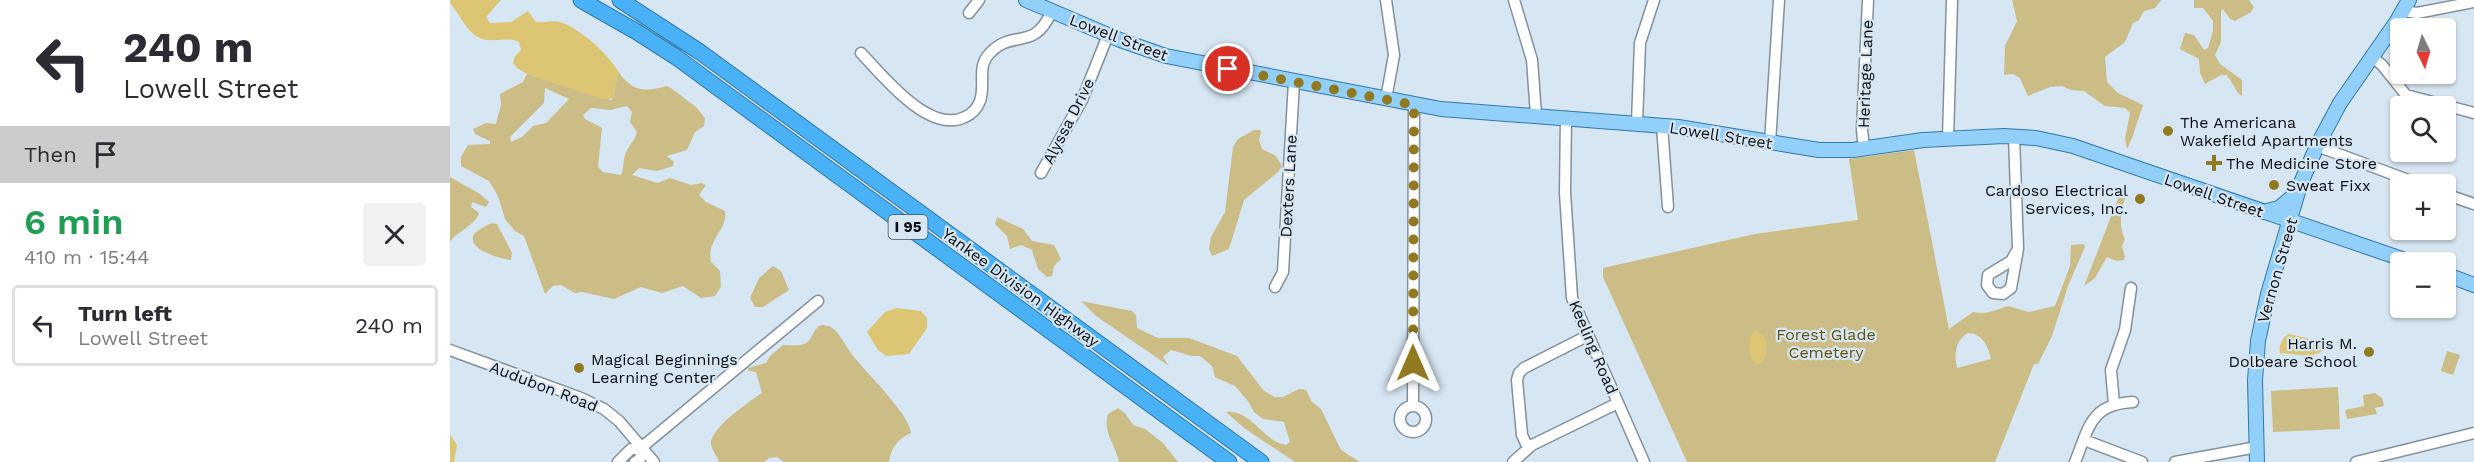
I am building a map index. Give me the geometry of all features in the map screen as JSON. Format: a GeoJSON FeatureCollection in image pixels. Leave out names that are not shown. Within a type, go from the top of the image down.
{"type":"FeatureCollection","features":[{"type":"Feature","properties":{"kind":"highway"},"geometry":{"type":"LineString","coordinates":[[569,0],[609,15]]}},
{"type":"Feature","properties":{"kind":"highway","name":"Yankee Division Highway"},"geometry":{"type":"LineString","coordinates":[[581,0],[676,57],[1230,462]]}},
{"type":"Feature","properties":{"kind":"highway","name":"Yankee Division Highway"},"geometry":{"type":"LineString","coordinates":[[620,0],[650,17],[710,58],[1261,462]]}},
{"type":"Feature","properties":{"kind":"highway"},"geometry":{"type":"LineString","coordinates":[[627,0],[650,17]]}},
{"type":"Feature","properties":{"kind":"main road","name":"Lowell Street"},"geometry":{"type":"LineString","coordinates":[[1026,0],[1108,35],[1179,59],[1414,105],[1459,111],[1566,117],[1694,129],[1830,151],[1948,139],[2014,136],[2048,140],[2073,146],[2390,255]]}},
{"type":"Feature","properties":{"kind":"main road","name":"Vernon Street"},"geometry":{"type":"LineString","coordinates":[[2257,462],[2255,380],[2258,341],[2268,294],[2298,192],[2317,146],[2340,103],[2406,6]]}},
{"type":"Feature","properties":{"kind":"main road"},"geometry":{"type":"LineString","coordinates":[[2263,212],[2279,208],[2298,192]]}},
{"type":"Feature","properties":{"kind":"main road"},"geometry":{"type":"LineString","coordinates":[[2456,278],[2474,285]]}},
{"type":"Feature","properties":{"kind":"street"},"geometry":{"type":"LineString","coordinates":[[969,13],[978,0]]}},
{"type":"Feature","properties":{"kind":"street"},"geometry":{"type":"LineString","coordinates":[[1386,0],[1394,55],[1386,99]]}},
{"type":"Feature","properties":{"kind":"street"},"geometry":{"type":"LineString","coordinates":[[1514,0],[1532,60],[1536,115]]}},
{"type":"Feature","properties":{"kind":"street"},"geometry":{"type":"LineString","coordinates":[[1638,123],[1640,47],[1654,0]]}},
{"type":"Feature","properties":{"kind":"street"},"geometry":{"type":"LineString","coordinates":[[1770,143],[1779,0]]}},
{"type":"Feature","properties":{"kind":"street","name":"Heritage Lane"},"geometry":{"type":"LineString","coordinates":[[1864,148],[1862,129],[1868,0]]}},
{"type":"Feature","properties":{"kind":"street"},"geometry":{"type":"LineString","coordinates":[[1948,139],[1952,0]]}},
{"type":"Feature","properties":{"kind":"street"},"geometry":{"type":"LineString","coordinates":[[2406,6],[2419,12],[2474,2]]}},
{"type":"Feature","properties":{"kind":"street"},"geometry":{"type":"LineString","coordinates":[[861,53],[898,92],[923,111],[940,120],[958,120],[969,115],[977,107],[981,94],[982,68],[991,51],[1006,42],[1039,33],[1052,11]]}},
{"type":"Feature","properties":{"kind":"street","name":"Alyssa Drive"},"geometry":{"type":"LineString","coordinates":[[1041,173],[1082,100],[1108,35]]}},
{"type":"Feature","properties":{"kind":"street"},"geometry":{"type":"LineString","coordinates":[[2371,56],[2382,65],[2407,96],[2474,113]]}},
{"type":"Feature","properties":{"kind":"street","name":"Dexters Lane"},"geometry":{"type":"LineString","coordinates":[[1275,287],[1284,271],[1294,82]]}},
{"type":"Feature","properties":{"kind":"street"},"geometry":{"type":"LineString","coordinates":[[1413,406],[1414,105]]}},
{"type":"Feature","properties":{"kind":"street","name":"Keeling Road"},"geometry":{"type":"LineString","coordinates":[[1566,117],[1565,186],[1572,296],[1587,336],[1644,462]]}},
{"type":"Feature","properties":{"kind":"street"},"geometry":{"type":"LineString","coordinates":[[1662,126],[1668,207]]}},
{"type":"Feature","properties":{"kind":"street"},"geometry":{"type":"LineString","coordinates":[[2014,136],[2018,249]]}},
{"type":"Feature","properties":{"kind":"street"},"geometry":{"type":"LineString","coordinates":[[2317,146],[2392,174]]}},
{"type":"Feature","properties":{"kind":"street"},"geometry":{"type":"LineString","coordinates":[[2456,198],[2474,204]]}},
{"type":"Feature","properties":{"kind":"street"},"geometry":{"type":"LineString","coordinates":[[2114,404],[2111,370],[2125,330],[2131,288]]}},
{"type":"Feature","properties":{"kind":"street"},"geometry":{"type":"LineString","coordinates":[[618,462],[631,449],[642,447],[818,301]]}},
{"type":"Feature","properties":{"kind":"street"},"geometry":{"type":"LineString","coordinates":[[1528,448],[1522,434],[1517,381],[1519,373],[1524,368],[1587,336]]}},
{"type":"Feature","properties":{"kind":"street","name":"Audubon Road"},"geometry":{"type":"LineString","coordinates":[[450,350],[597,405],[619,421],[654,462]]}},
{"type":"Feature","properties":{"kind":"street"},"geometry":{"type":"LineString","coordinates":[[2075,462],[2093,418],[2100,410],[2114,404],[2133,402]]}},
{"type":"Feature","properties":{"kind":"street"},"geometry":{"type":"LineString","coordinates":[[1513,462],[1528,448],[1618,403]]}},
{"type":"Feature","properties":{"kind":"street"},"geometry":{"type":"LineString","coordinates":[[2356,462],[2474,434]]}},
{"type":"Feature","properties":{"kind":"street"},"geometry":{"type":"LineString","coordinates":[[2084,440],[2142,462]]}},
{"type":"Feature","properties":{"kind":"street"},"geometry":{"type":"LineString","coordinates":[[635,462],[639,459],[642,447]]}},
{"type":"Feature","properties":{"kind":"street"},"geometry":{"type":"LineString","coordinates":[[2175,462],[2257,447]]}},
{"type":"Feature","properties":{"kind":"green space"},"geometry":{"type":"Polygon","coordinates":[[[2012,0],[2161,0],[2155,8],[2144,11],[2139,20],[2133,23],[2125,42],[2105,57],[2107,82],[2118,93],[2143,105],[2127,149],[2125,139],[2130,113],[2125,108],[2105,106],[2084,91],[2071,90],[2062,86],[2050,87],[2028,96],[2020,78],[2013,74],[2004,75],[2005,46],[2017,21],[2012,0]]]}},
{"type":"Feature","properties":{"kind":"green space"},"geometry":{"type":"Polygon","coordinates":[[[2194,0],[2249,0],[2254,7],[2251,12],[2235,21],[2230,19],[2223,9],[2221,11],[2221,42],[2215,55],[2220,64],[2242,80],[2242,96],[2226,75],[2221,75],[2205,84],[2200,73],[2199,59],[2180,49],[2185,33],[2194,35],[2204,50],[2208,48],[2213,31],[2213,21],[2203,8],[2194,8],[2194,0]]]}},
{"type":"Feature","properties":{"kind":"green space"},"geometry":{"type":"Polygon","coordinates":[[[618,71],[628,83],[639,89],[667,86],[671,88],[696,107],[705,118],[704,126],[695,132],[687,150],[667,156],[674,162],[673,166],[657,171],[639,168],[632,175],[658,183],[670,178],[691,185],[702,183],[706,185],[699,195],[706,202],[725,211],[723,224],[710,254],[711,262],[720,271],[721,287],[715,296],[701,298],[683,286],[662,293],[641,287],[614,299],[582,292],[575,293],[561,285],[553,286],[545,294],[524,236],[515,231],[505,219],[498,196],[489,181],[461,166],[461,157],[468,145],[490,144],[490,141],[475,134],[473,129],[486,123],[496,124],[501,105],[500,94],[523,82],[527,74],[613,99],[618,71]],[[545,88],[544,103],[510,137],[511,142],[522,137],[533,126],[546,123],[569,99],[545,88]],[[627,106],[611,110],[591,108],[583,115],[585,119],[602,128],[598,167],[603,172],[621,175],[626,152],[636,135],[637,132],[630,122],[632,112],[627,106]]]}},
{"type":"Feature","properties":{"kind":"green space"},"geometry":{"type":"Polygon","coordinates":[[[1254,130],[1261,132],[1259,140],[1262,149],[1276,156],[1282,166],[1278,172],[1244,200],[1229,249],[1212,256],[1209,249],[1211,237],[1225,212],[1233,147],[1238,139],[1254,130]]]}},
{"type":"Feature","properties":{"kind":"green space","name":"Forest Glade Cemetery"},"geometry":{"type":"Polygon","coordinates":[[[1914,150],[1949,329],[1973,312],[1987,312],[2008,306],[2029,312],[2055,306],[2070,266],[2071,245],[2084,244],[2085,247],[2068,286],[2052,336],[2038,364],[2034,364],[1995,462],[1687,462],[1603,277],[1603,268],[1755,234],[1858,220],[1849,159],[1914,150]],[[1968,333],[1958,344],[1957,368],[1991,359],[1984,342],[1968,333]]]}},
{"type":"Feature","properties":{"kind":"green space"},"geometry":{"type":"Polygon","coordinates":[[[450,177],[480,194],[489,202],[486,207],[472,202],[471,207],[479,213],[477,218],[450,242],[450,177]]]}},
{"type":"Feature","properties":{"kind":"green space"},"geometry":{"type":"Polygon","coordinates":[[[2128,186],[2121,220],[2125,239],[2122,246],[2124,260],[2117,261],[2107,257],[2095,278],[2084,286],[2121,191],[2128,186]]]}},
{"type":"Feature","properties":{"kind":"green space"},"geometry":{"type":"Polygon","coordinates":[[[997,217],[1023,229],[1032,241],[1054,245],[1061,259],[1054,266],[1052,276],[1047,277],[1038,269],[1032,250],[1021,245],[1010,249],[1007,236],[995,224],[997,217]]]}},
{"type":"Feature","properties":{"kind":"green space"},"geometry":{"type":"Polygon","coordinates":[[[491,223],[497,224],[512,253],[511,260],[485,252],[474,244],[475,233],[491,223]]]}},
{"type":"Feature","properties":{"kind":"green space"},"geometry":{"type":"Polygon","coordinates":[[[773,266],[781,271],[789,290],[763,307],[755,307],[750,298],[759,278],[773,266]]]}},
{"type":"Feature","properties":{"kind":"green space"},"geometry":{"type":"Polygon","coordinates":[[[1081,301],[1132,311],[1136,315],[1137,328],[1158,338],[1189,338],[1237,356],[1264,391],[1275,397],[1283,397],[1299,389],[1306,390],[1312,402],[1321,409],[1341,450],[1360,462],[1295,462],[1244,428],[1226,412],[1235,412],[1243,416],[1271,439],[1286,445],[1290,442],[1284,422],[1263,419],[1254,412],[1235,386],[1215,377],[1212,366],[1200,356],[1191,356],[1171,350],[1163,357],[1169,366],[1096,316],[1081,301]]]}},
{"type":"Feature","properties":{"kind":"green space"},"geometry":{"type":"Polygon","coordinates":[[[821,325],[831,327],[837,332],[857,361],[895,404],[911,433],[896,444],[889,462],[784,462],[777,457],[769,458],[764,462],[719,462],[712,448],[712,438],[723,423],[762,393],[756,372],[749,371],[748,368],[766,363],[770,356],[783,345],[804,344],[821,325]]]}},
{"type":"Feature","properties":{"kind":"green space"},"geometry":{"type":"Polygon","coordinates":[[[2447,351],[2460,355],[2453,375],[2441,371],[2447,351]]]}},
{"type":"Feature","properties":{"kind":"green space"},"geometry":{"type":"Polygon","coordinates":[[[2338,387],[2340,429],[2273,432],[2271,391],[2338,387]]]}},
{"type":"Feature","properties":{"kind":"green space"},"geometry":{"type":"Polygon","coordinates":[[[2375,393],[2382,398],[2384,406],[2375,408],[2377,414],[2347,419],[2345,410],[2364,406],[2363,395],[2375,393]]]}},
{"type":"Feature","properties":{"kind":"green space"},"geometry":{"type":"Polygon","coordinates":[[[1118,408],[1125,413],[1133,425],[1145,429],[1163,443],[1178,462],[1119,462],[1107,427],[1108,414],[1118,408]]]}},
{"type":"Feature","properties":{"kind":"shaded area"},"geometry":{"type":"Polygon","coordinates":[[[450,0],[501,0],[486,17],[490,23],[511,22],[528,11],[536,22],[554,21],[568,25],[600,49],[618,71],[613,99],[602,99],[527,74],[517,68],[513,63],[515,56],[521,50],[519,42],[480,38],[468,29],[450,0]]]}},
{"type":"Feature","properties":{"kind":"shaded area"},"geometry":{"type":"Polygon","coordinates":[[[897,308],[921,311],[927,318],[927,328],[909,354],[886,356],[878,350],[867,332],[885,312],[897,308]]]}},
{"type":"Feature","properties":{"kind":"shaded area"},"geometry":{"type":"Polygon","coordinates":[[[1756,331],[1763,336],[1767,348],[1763,361],[1758,364],[1752,360],[1749,347],[1751,335],[1756,331]]]}},
{"type":"Feature","properties":{"kind":"shaded area"},"geometry":{"type":"Polygon","coordinates":[[[2289,334],[2319,341],[2322,344],[2322,352],[2310,356],[2280,353],[2282,342],[2289,334]]]}},
{"type":"Feature","properties":{"kind":"shaded area"},"geometry":{"type":"Polygon","coordinates":[[[450,434],[457,445],[454,462],[450,462],[450,434]]]}},
{"type":"Feature","properties":{"kind":"place","name":"The Americana Wakefield Apartments"},"geometry":{"type":"Point","coordinates":[2168,131]}},
{"type":"Feature","properties":{"kind":"place","name":"The Medicine Store"},"geometry":{"type":"Point","coordinates":[2214,163]}},
{"type":"Feature","properties":{"kind":"place","name":"Sweat Fixx"},"geometry":{"type":"Point","coordinates":[2274,185]}},
{"type":"Feature","properties":{"kind":"place","name":"Cardoso Electrical Services, Inc."},"geometry":{"type":"Point","coordinates":[2140,199]}},
{"type":"Feature","properties":{"kind":"place","name":"Harris M. Dolbeare School"},"geometry":{"type":"Point","coordinates":[2369,352]}},
{"type":"Feature","properties":{"kind":"place","name":"Magical Beginnings Learning Center"},"geometry":{"type":"Point","coordinates":[579,368]}},
{"type":"Feature","properties":{"kind":"route"},"geometry":{"type":"LineString","coordinates":[[1228,69],[1414,105],[1413,363]]}}]}
